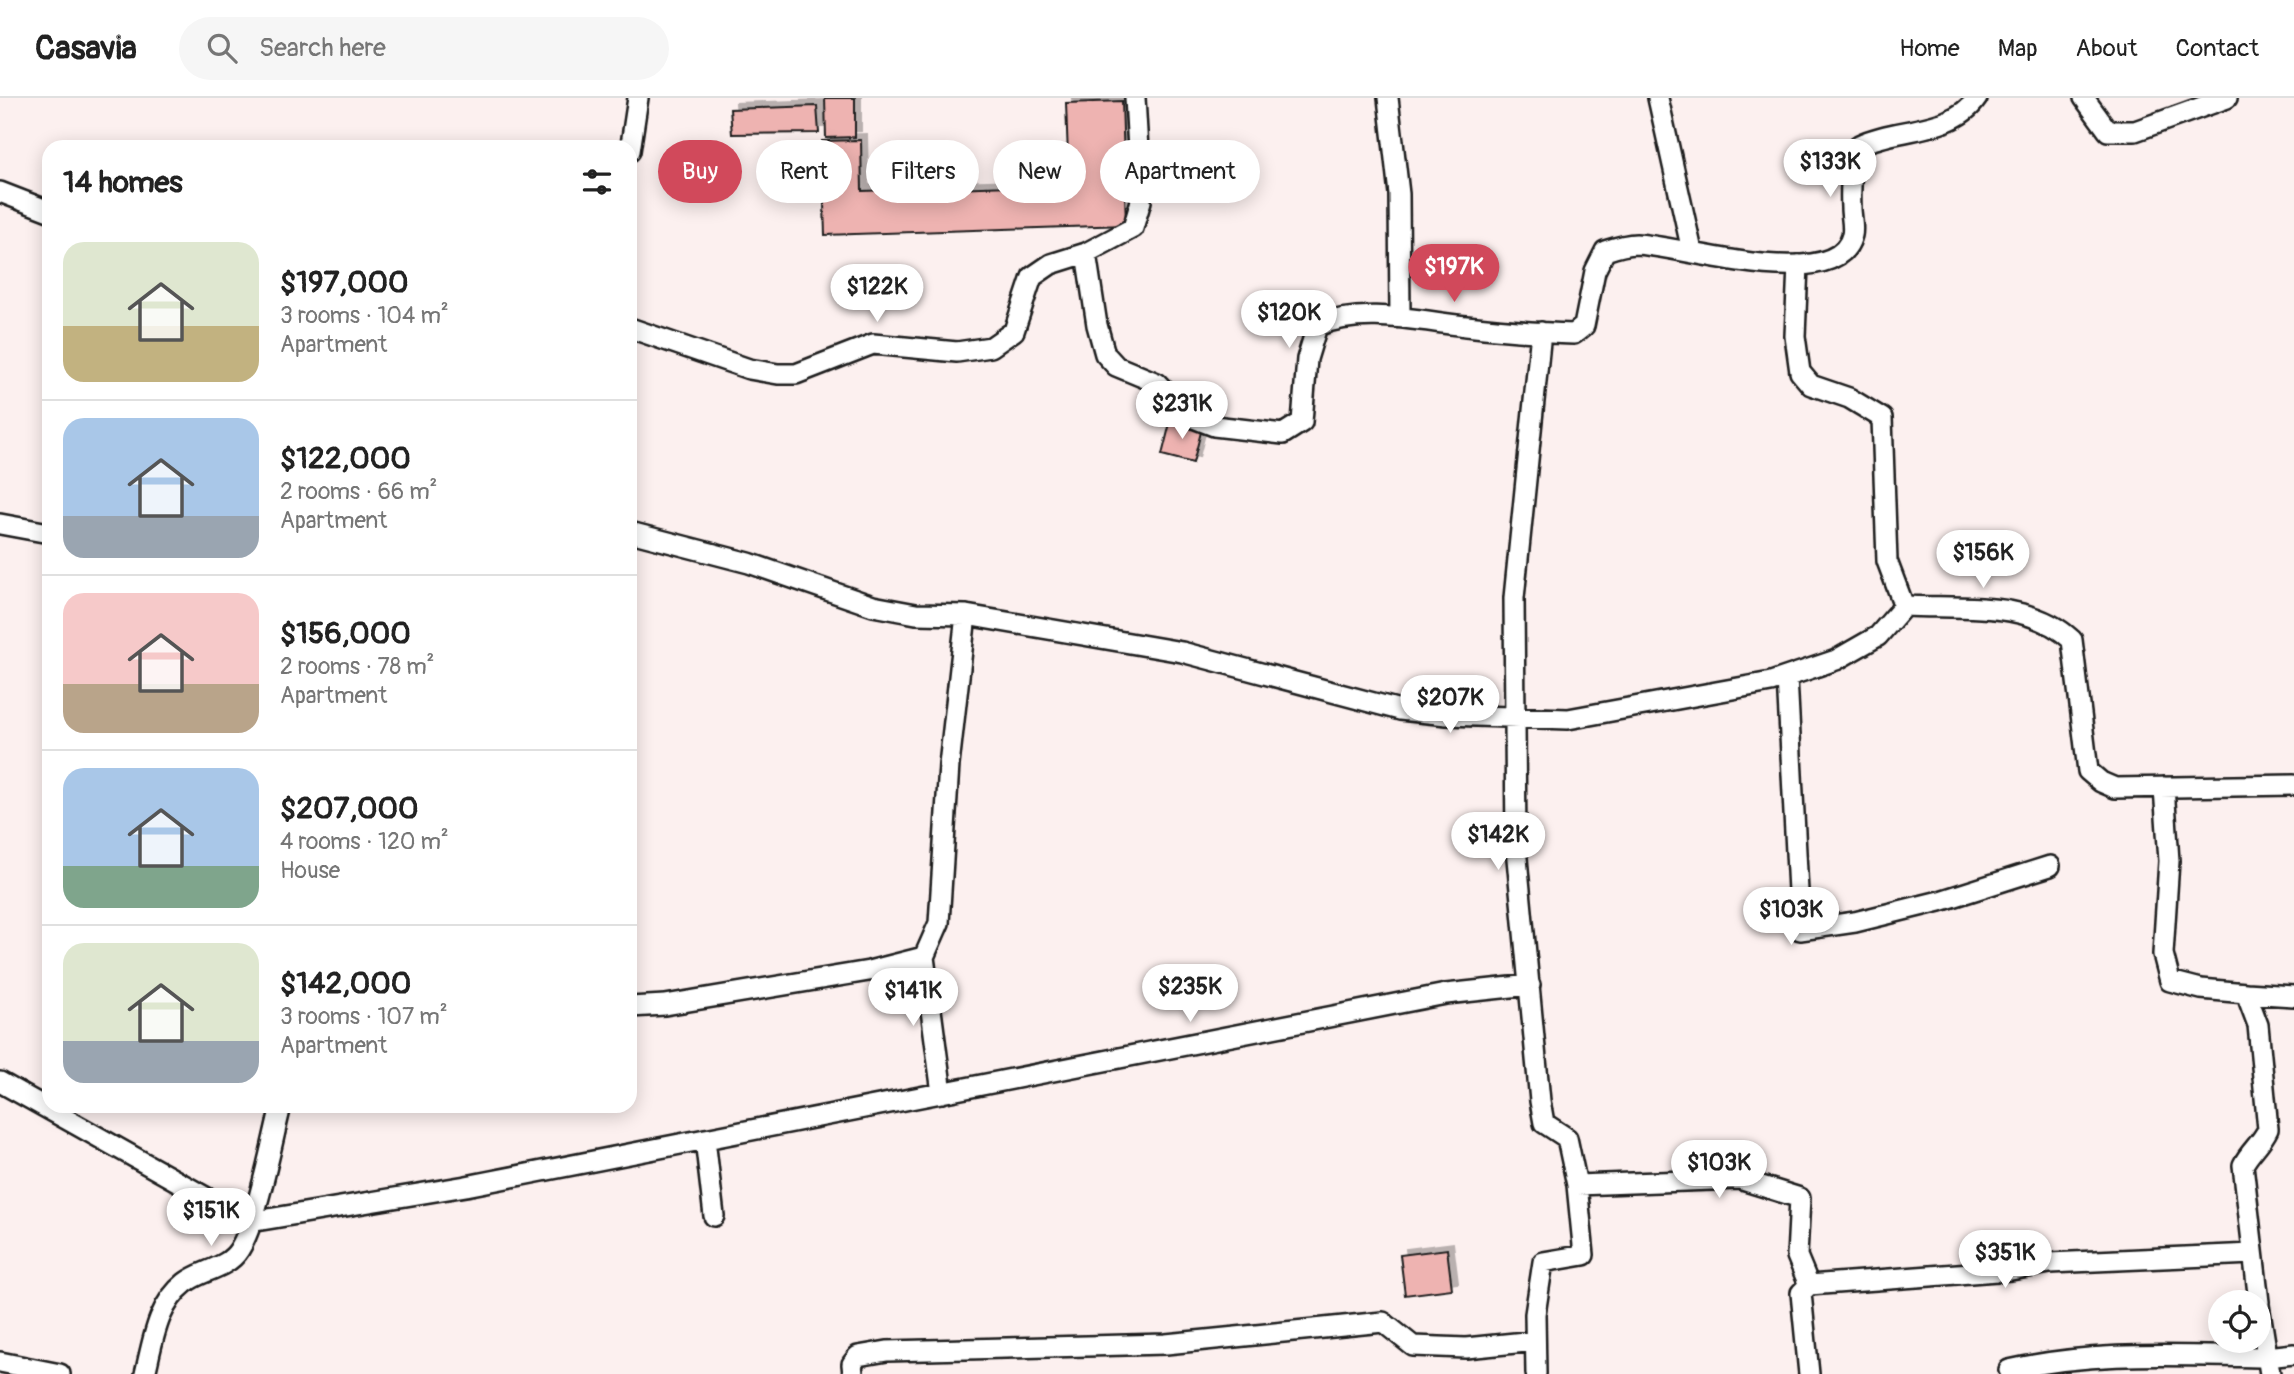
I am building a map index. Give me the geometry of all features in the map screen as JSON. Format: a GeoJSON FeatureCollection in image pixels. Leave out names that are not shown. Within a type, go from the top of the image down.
{"type":"FeatureCollection","features":[{"type":"Feature","properties":{"kind":"street"},"geometry":{"type":"LineString","coordinates":[[632,140],[638,98]]}},
{"type":"Feature","properties":{"kind":"street"},"geometry":{"type":"LineString","coordinates":[[637,330],[749,369],[778,374],[796,374],[873,344],[957,352],[991,347],[1014,331],[1032,276],[1051,264],[1086,253],[1126,233],[1138,218],[1141,201],[1135,98]]}},
{"type":"Feature","properties":{"kind":"street"},"geometry":{"type":"LineString","coordinates":[[1388,98],[1399,194],[1400,317]]}},
{"type":"Feature","properties":{"kind":"street"},"geometry":{"type":"LineString","coordinates":[[1658,98],[1692,251]]}},
{"type":"Feature","properties":{"kind":"street"},"geometry":{"type":"LineString","coordinates":[[2084,98],[2108,131],[2136,131],[2227,98]]}},
{"type":"Feature","properties":{"kind":"street"},"geometry":{"type":"LineString","coordinates":[[1086,253],[1089,290],[1105,354],[1116,366],[1157,383],[1175,403],[1196,419],[1214,426],[1283,434],[1303,422],[1307,359],[1317,326],[1333,319],[1400,317],[1574,334],[1584,326],[1595,271],[1605,251],[1633,244],[1692,251],[1761,265],[1814,265],[1843,253],[1852,235],[1853,159],[1859,145],[1873,138],[1956,118],[1974,100]]}},
{"type":"Feature","properties":{"kind":"street"},"geometry":{"type":"LineString","coordinates":[[0,192],[42,208]]}},
{"type":"Feature","properties":{"kind":"street"},"geometry":{"type":"LineString","coordinates":[[1797,265],[1796,336],[1800,372],[1811,385],[1849,398],[1882,418],[1887,561],[1905,606]]}},
{"type":"Feature","properties":{"kind":"street"},"geometry":{"type":"LineString","coordinates":[[1536,1374],[1535,1314],[1544,1262],[1584,1255],[1577,1185],[1567,1138],[1544,1124],[1516,848],[1514,598],[1541,332]]}},
{"type":"Feature","properties":{"kind":"street"},"geometry":{"type":"LineString","coordinates":[[0,524],[42,532]]}},
{"type":"Feature","properties":{"kind":"street"},"geometry":{"type":"LineString","coordinates":[[637,534],[749,563],[873,606],[916,614],[966,615],[1182,652],[1400,710],[1514,718],[1567,719],[1787,677],[1836,660],[1878,636],[1905,606]]}},
{"type":"Feature","properties":{"kind":"street"},"geometry":{"type":"LineString","coordinates":[[1905,606],[2021,612],[2061,630],[2072,640],[2088,771],[2101,782],[2115,788],[2294,785]]}},
{"type":"Feature","properties":{"kind":"street"},"geometry":{"type":"LineString","coordinates":[[942,1093],[924,957],[939,923],[949,765],[966,615]]}},
{"type":"Feature","properties":{"kind":"street"},"geometry":{"type":"LineString","coordinates":[[1787,677],[1790,778],[1800,930],[1855,922],[1940,901],[2050,866]]}},
{"type":"Feature","properties":{"kind":"street"},"geometry":{"type":"LineString","coordinates":[[2164,787],[2169,861],[2163,954],[2171,981],[2201,989],[2294,996]]}},
{"type":"Feature","properties":{"kind":"street"},"geometry":{"type":"LineString","coordinates":[[637,1007],[665,1005],[869,971],[924,957]]}},
{"type":"Feature","properties":{"kind":"street"},"geometry":{"type":"LineString","coordinates":[[55,1113],[250,1222],[466,1186],[1446,994],[1530,985]]}},
{"type":"Feature","properties":{"kind":"street"},"geometry":{"type":"LineString","coordinates":[[2246,993],[2258,1025],[2267,1129],[2262,1142],[2249,1152],[2243,1165],[2257,1290]]}},
{"type":"Feature","properties":{"kind":"street"},"geometry":{"type":"LineString","coordinates":[[0,1082],[42,1106]]}},
{"type":"Feature","properties":{"kind":"street"},"geometry":{"type":"LineString","coordinates":[[145,1374],[159,1316],[185,1282],[218,1268],[239,1251],[250,1222],[279,1113]]}},
{"type":"Feature","properties":{"kind":"street"},"geometry":{"type":"LineString","coordinates":[[705,1139],[714,1216]]}},
{"type":"Feature","properties":{"kind":"street"},"geometry":{"type":"LineString","coordinates":[[1577,1185],[1739,1179],[1800,1198],[1797,1256],[1809,1285]]}},
{"type":"Feature","properties":{"kind":"street"},"geometry":{"type":"LineString","coordinates":[[1809,1374],[1801,1293],[1809,1285],[2011,1269],[2050,1262],[2253,1254]]}},
{"type":"Feature","properties":{"kind":"street"},"geometry":{"type":"LineString","coordinates":[[853,1374],[852,1364],[859,1356],[887,1350],[1166,1345],[1383,1322],[1413,1346],[1466,1348],[1535,1341]]}},
{"type":"Feature","properties":{"kind":"street"},"geometry":{"type":"LineString","coordinates":[[2009,1370],[2055,1360],[2098,1355],[2268,1366],[2294,1354]]}},
{"type":"Feature","properties":{"kind":"street"},"geometry":{"type":"LineString","coordinates":[[0,1362],[60,1374]]}},
{"type":"Feature","properties":{"kind":"building"},"geometry":{"type":"Polygon","coordinates":[[[825,98],[855,98],[855,137],[826,138],[825,98]]]}},
{"type":"Feature","properties":{"kind":"building"},"geometry":{"type":"Polygon","coordinates":[[[1122,101],[1123,140],[1100,140],[1100,203],[1125,203],[1126,225],[825,235],[824,203],[852,203],[852,140],[861,140],[862,191],[866,191],[866,203],[979,203],[979,187],[993,187],[993,203],[1086,203],[1086,140],[1067,140],[1066,103],[1122,101]]]}},
{"type":"Feature","properties":{"kind":"building"},"geometry":{"type":"Polygon","coordinates":[[[817,106],[819,133],[732,134],[730,109],[817,106]]]}},
{"type":"Feature","properties":{"kind":"building"},"geometry":{"type":"Polygon","coordinates":[[[1171,419],[1202,428],[1193,463],[1162,455],[1171,419]]]}},
{"type":"Feature","properties":{"kind":"building"},"geometry":{"type":"Polygon","coordinates":[[[1447,1249],[1452,1289],[1405,1295],[1400,1255],[1447,1249]]]}}]}
